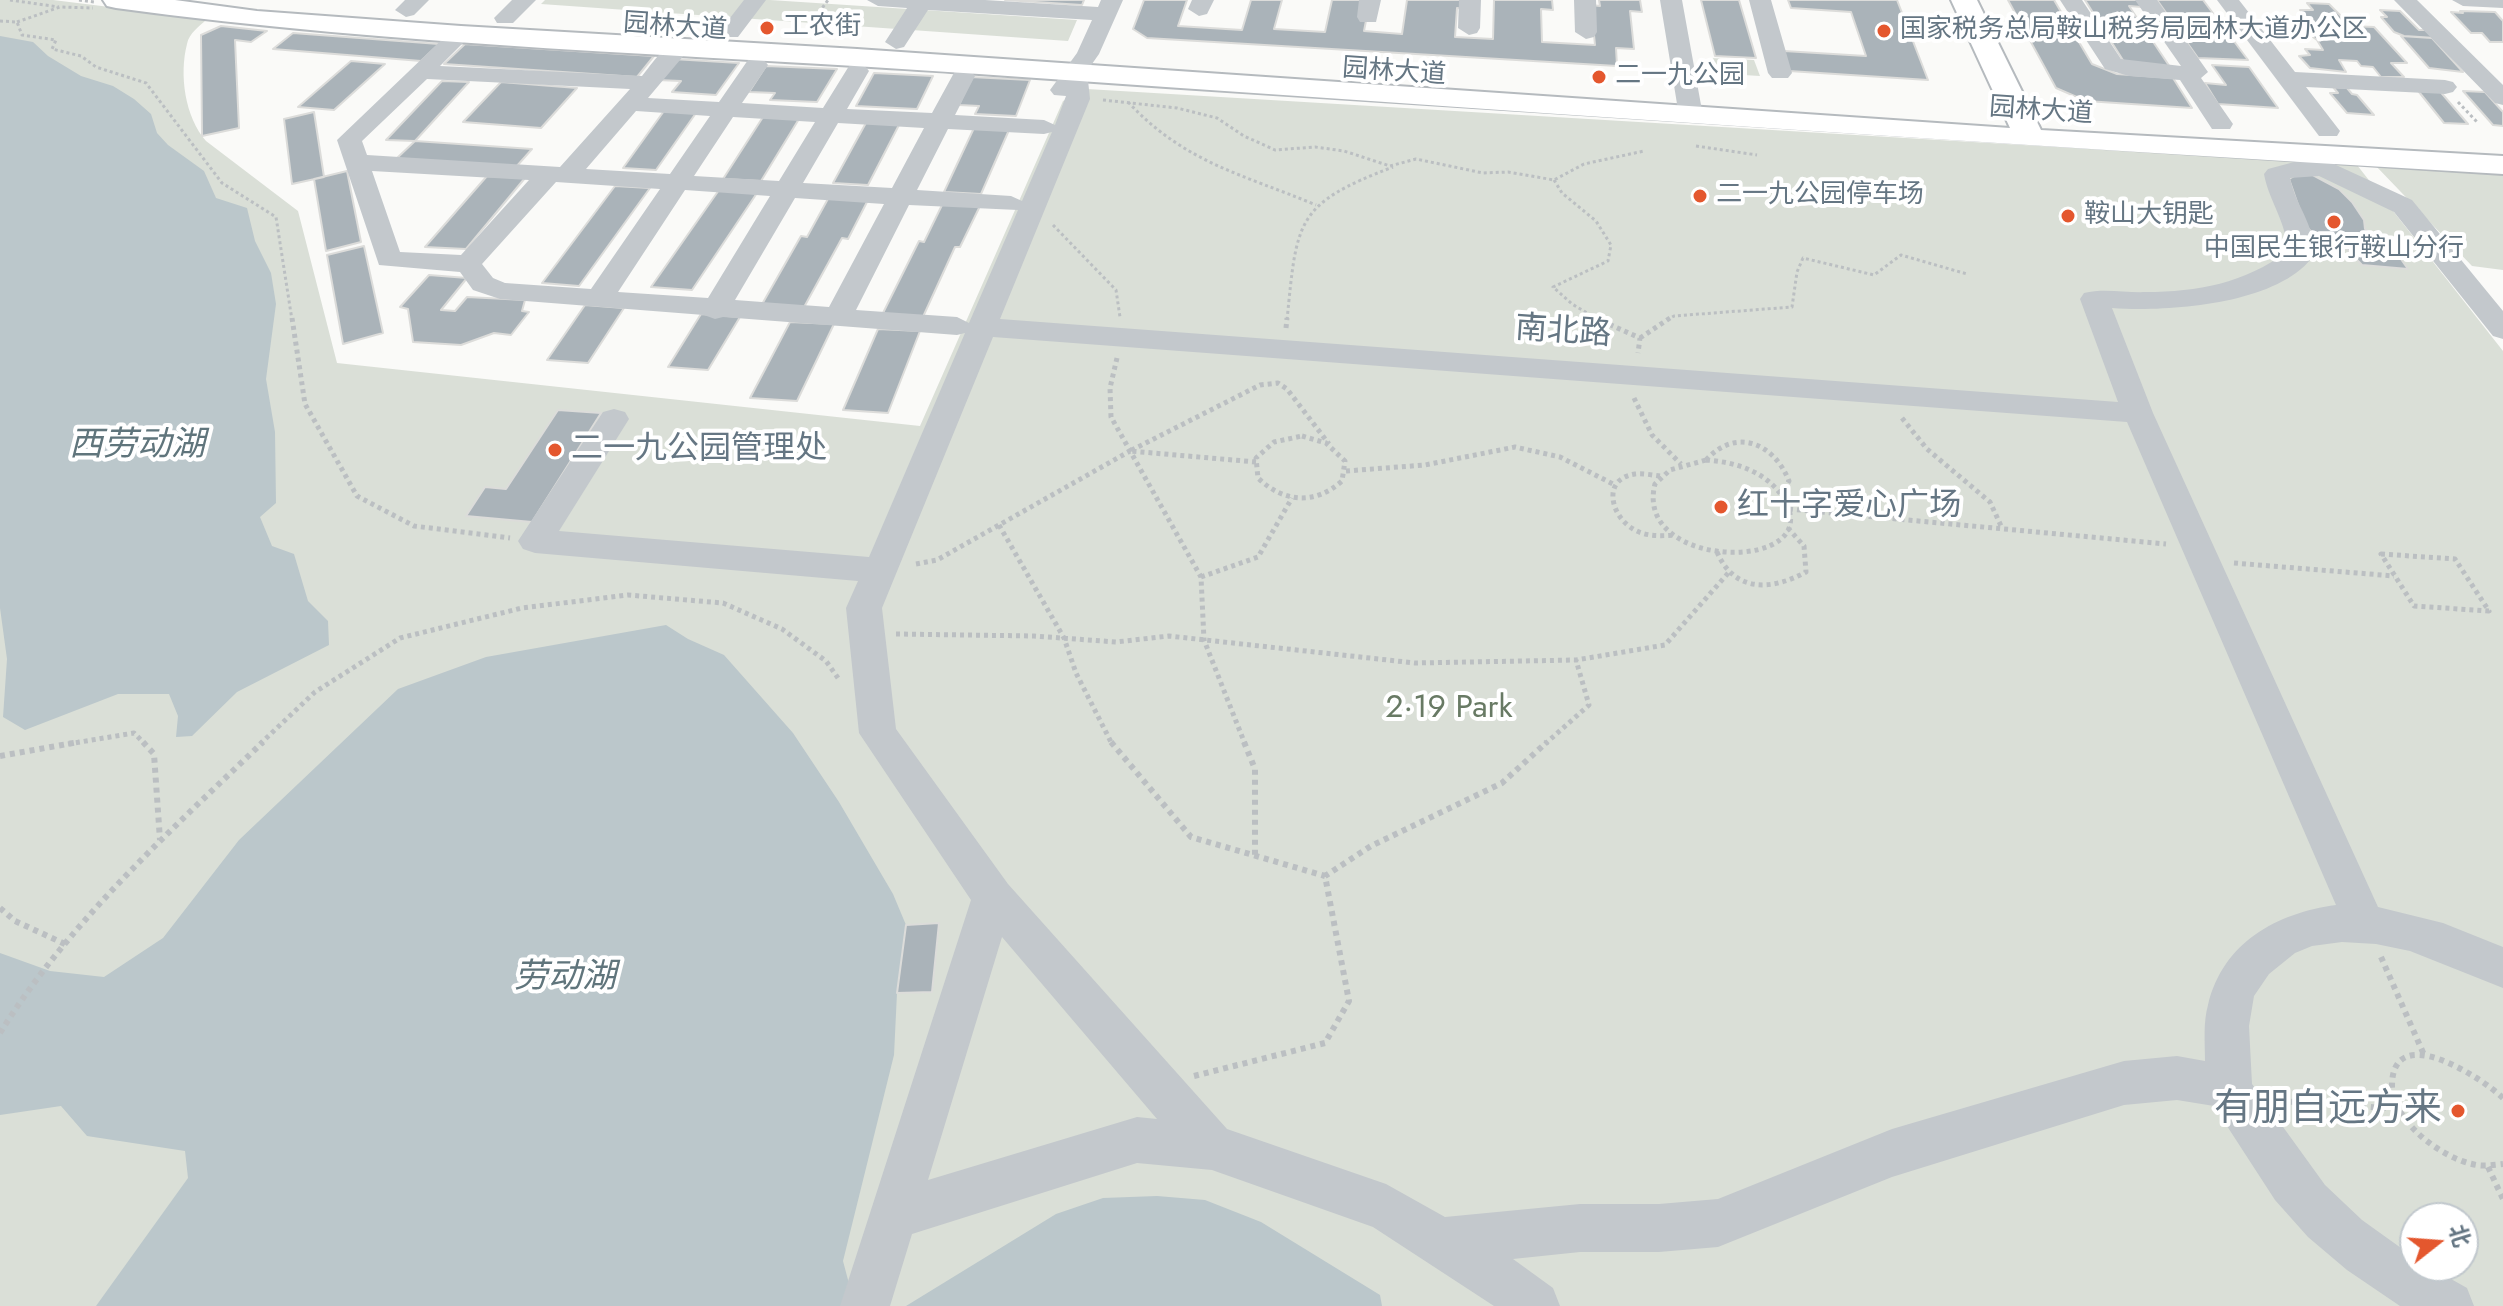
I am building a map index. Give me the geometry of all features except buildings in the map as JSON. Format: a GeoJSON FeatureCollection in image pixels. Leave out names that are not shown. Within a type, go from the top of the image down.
{"type":"FeatureCollection","features":[{"type":"Feature","properties":{"kind":"main road","name":"园林大道"},"geometry":{"type":"LineString","coordinates":[[285,0],[515,9],[730,32],[896,42],[1081,75],[1120,56],[1688,103],[2018,110],[2503,142]]}},
{"type":"Feature","properties":{"kind":"main road"},"geometry":{"type":"LineString","coordinates":[[1964,0],[2030,138]]}},
{"type":"Feature","properties":{"kind":"main road"},"geometry":{"type":"LineString","coordinates":[[107,3],[257,19],[1081,75],[1688,103],[2030,138],[2312,161],[2503,165]]}},
{"type":"Feature","properties":{"kind":"street"},"geometry":{"type":"LineString","coordinates":[[730,32],[755,0]]}},
{"type":"Feature","properties":{"kind":"street"},"geometry":{"type":"LineString","coordinates":[[878,0],[1109,7],[970,327],[916,421]]}},
{"type":"Feature","properties":{"kind":"street"},"geometry":{"type":"LineString","coordinates":[[1469,28],[1470,0]]}},
{"type":"Feature","properties":{"kind":"street"},"geometry":{"type":"LineString","coordinates":[[1585,0],[1586,32]]}},
{"type":"Feature","properties":{"kind":"street"},"geometry":{"type":"LineString","coordinates":[[1671,0],[1688,103]]}},
{"type":"Feature","properties":{"kind":"street"},"geometry":{"type":"LineString","coordinates":[[1760,0],[1780,73]]}},
{"type":"Feature","properties":{"kind":"street"},"geometry":{"type":"LineString","coordinates":[[2071,0],[2113,64],[2129,69],[2187,74],[2196,72],[2146,0]]}},
{"type":"Feature","properties":{"kind":"street"},"geometry":{"type":"LineString","coordinates":[[2228,0],[2328,131]]}},
{"type":"Feature","properties":{"kind":"street"},"geometry":{"type":"LineString","coordinates":[[2405,0],[2503,98]]}},
{"type":"Feature","properties":{"kind":"street"},"geometry":{"type":"LineString","coordinates":[[2463,0],[2503,2]]}},
{"type":"Feature","properties":{"kind":"street"},"geometry":{"type":"LineString","coordinates":[[896,42],[929,2]]}},
{"type":"Feature","properties":{"kind":"street"},"geometry":{"type":"LineString","coordinates":[[461,34],[349,140],[389,259],[468,264],[630,104],[680,47]]}},
{"type":"Feature","properties":{"kind":"street"},"geometry":{"type":"LineString","coordinates":[[598,300],[756,65]]}},
{"type":"Feature","properties":{"kind":"street"},"geometry":{"type":"LineString","coordinates":[[715,310],[790,189],[857,71]]}},
{"type":"Feature","properties":{"kind":"street"},"geometry":{"type":"LineString","coordinates":[[422,72],[647,83]]}},
{"type":"Feature","properties":{"kind":"street"},"geometry":{"type":"LineString","coordinates":[[2187,74],[2221,124]]}},
{"type":"Feature","properties":{"kind":"street"},"geometry":{"type":"LineString","coordinates":[[1081,75],[1054,103],[1011,204],[970,327],[864,608],[878,733],[993,897],[1212,1147]]}},
{"type":"Feature","properties":{"kind":"street"},"geometry":{"type":"LineString","coordinates":[[837,319],[963,76]]}},
{"type":"Feature","properties":{"kind":"street"},"geometry":{"type":"LineString","coordinates":[[2291,79],[2445,87]]}},
{"type":"Feature","properties":{"kind":"street"},"geometry":{"type":"LineString","coordinates":[[630,104],[1044,127]]}},
{"type":"Feature","properties":{"kind":"street"},"geometry":{"type":"LineString","coordinates":[[2365,924],[2138,413],[2094,299],[2133,302],[2212,295],[2281,272],[2300,255],[2301,236],[2280,192],[2277,174],[2312,161],[2386,194],[2403,206],[2503,330]]}},
{"type":"Feature","properties":{"kind":"street"},"geometry":{"type":"LineString","coordinates":[[356,162],[1011,204]]}},
{"type":"Feature","properties":{"kind":"street","name":"南北路"},"geometry":{"type":"LineString","coordinates":[[468,264],[483,284],[500,291],[598,300],[2138,413]]}},
{"type":"Feature","properties":{"kind":"street"},"geometry":{"type":"LineString","coordinates":[[614,419],[535,541],[880,570]]}},
{"type":"Feature","properties":{"kind":"street"},"geometry":{"type":"LineString","coordinates":[[865,1306],[993,897]]}},
{"type":"Feature","properties":{"kind":"street"},"geometry":{"type":"LineString","coordinates":[[2449,1306],[2405,1282],[2348,1240],[2294,1185],[2233,1092],[2226,1015],[2239,976],[2270,943],[2312,926],[2365,924],[2411,931],[2461,946],[2503,968]]}},
{"type":"Feature","properties":{"kind":"street"},"geometry":{"type":"LineString","coordinates":[[1440,1242],[1580,1228],[1659,1228],[1718,1223],[1892,1153],[2124,1083],[2177,1078],[2233,1092]]}},
{"type":"Feature","properties":{"kind":"street"},"geometry":{"type":"LineString","coordinates":[[891,1216],[1137,1140],[1212,1147],[1386,1208],[1535,1306]]}},
{"type":"Feature","properties":{"kind":"path"},"geometry":{"type":"LineString","coordinates":[[10,0],[88,9],[107,3]]}},
{"type":"Feature","properties":{"kind":"path"},"geometry":{"type":"LineString","coordinates":[[802,36],[828,0]]}},
{"type":"Feature","properties":{"kind":"path"},"geometry":{"type":"LineString","coordinates":[[0,21],[17,22],[60,7]]}},
{"type":"Feature","properties":{"kind":"path"},"geometry":{"type":"LineString","coordinates":[[17,22],[22,35],[56,40],[52,49],[81,56],[96,67],[146,83],[222,183],[276,217],[305,404],[357,496],[414,526],[535,541]]}},
{"type":"Feature","properties":{"kind":"path"},"geometry":{"type":"LineString","coordinates":[[1081,75],[1128,101],[1217,118],[1244,136],[1275,150],[1315,147],[1344,151],[1390,166],[1401,164]]}},
{"type":"Feature","properties":{"kind":"path"},"geometry":{"type":"LineString","coordinates":[[1128,101],[1146,125],[1174,147],[1236,177],[1285,190],[1316,205]]}},
{"type":"Feature","properties":{"kind":"path"},"geometry":{"type":"LineString","coordinates":[[1696,146],[1757,155]]}},
{"type":"Feature","properties":{"kind":"path"},"geometry":{"type":"LineString","coordinates":[[1284,348],[1298,241],[1316,205],[1348,185],[1416,159],[1483,173],[1508,172],[1554,180],[1584,164],[1644,151]]}},
{"type":"Feature","properties":{"kind":"path"},"geometry":{"type":"LineString","coordinates":[[1554,180],[1562,193],[1596,221],[1611,245],[1608,261],[1553,287],[1568,304],[1592,318],[1640,338]]}},
{"type":"Feature","properties":{"kind":"path"},"geometry":{"type":"LineString","coordinates":[[1681,464],[1661,448],[1642,423],[1633,394],[1640,338],[1674,316],[1792,307],[1797,272],[1803,258],[1874,275],[1901,255],[1967,274]]}},
{"type":"Feature","properties":{"kind":"path"},"geometry":{"type":"LineString","coordinates":[[880,570],[937,560],[1130,451],[1260,385],[1278,383],[1287,389],[1345,461],[1346,471],[1334,490],[1322,496],[1292,498],[1265,487],[1258,478],[1256,462],[1263,449],[1287,438],[1302,436],[1329,444]]}},
{"type":"Feature","properties":{"kind":"path"},"geometry":{"type":"LineString","coordinates":[[1899,395],[1899,413],[1927,449],[1990,502],[2002,528]]}},
{"type":"Feature","properties":{"kind":"path"},"geometry":{"type":"LineString","coordinates":[[1706,460],[1713,449],[1724,443],[1747,442],[1769,449],[1781,459],[1787,470],[1789,481],[1781,494]]}},
{"type":"Feature","properties":{"kind":"path"},"geometry":{"type":"LineString","coordinates":[[1346,471],[1425,465],[1515,447],[1560,457],[1613,484]]}},
{"type":"Feature","properties":{"kind":"path"},"geometry":{"type":"LineString","coordinates":[[1130,451],[1256,462]]}},
{"type":"Feature","properties":{"kind":"path"},"geometry":{"type":"LineString","coordinates":[[1130,451],[1201,577],[1204,640],[1255,769],[1255,856]]}},
{"type":"Feature","properties":{"kind":"path"},"geometry":{"type":"LineString","coordinates":[[1706,460],[1728,462],[1749,469],[1767,480],[1781,494],[1789,509],[1782,538],[1767,548],[1747,553],[1716,552],[1676,535],[1664,525],[1654,509],[1652,494],[1661,476],[1681,464],[1706,460]]}},
{"type":"Feature","properties":{"kind":"path"},"geometry":{"type":"LineString","coordinates":[[1661,476],[1644,472],[1625,475],[1613,484],[1609,492],[1610,506],[1633,531],[1647,537],[1676,535]]}},
{"type":"Feature","properties":{"kind":"path"},"geometry":{"type":"LineString","coordinates":[[1201,577],[1258,557],[1292,498]]}},
{"type":"Feature","properties":{"kind":"path"},"geometry":{"type":"LineString","coordinates":[[1789,509],[2002,528],[2394,576],[2414,606],[2489,611],[2455,559],[2381,554],[2394,576]]}},
{"type":"Feature","properties":{"kind":"path"},"geometry":{"type":"LineString","coordinates":[[999,525],[1064,638],[1076,673],[1114,749],[1191,837],[1325,876],[1371,846],[1502,783],[1589,705],[1576,660]]}},
{"type":"Feature","properties":{"kind":"path"},"geometry":{"type":"LineString","coordinates":[[1716,552],[1730,571],[1767,587],[1790,580],[1806,572],[1808,554],[1801,539],[1787,527]]}},
{"type":"Feature","properties":{"kind":"path"},"geometry":{"type":"LineString","coordinates":[[867,633],[1116,642],[1169,636],[1415,663],[1576,660],[1665,645],[1730,571]]}},
{"type":"Feature","properties":{"kind":"path"},"geometry":{"type":"LineString","coordinates":[[0,1033],[26,991],[65,944],[160,841],[315,692],[400,638],[522,608],[628,595],[723,603],[782,629],[826,661],[843,685]]}},
{"type":"Feature","properties":{"kind":"path"},"geometry":{"type":"LineString","coordinates":[[0,756],[134,733],[154,754],[160,841]]}},
{"type":"Feature","properties":{"kind":"path"},"geometry":{"type":"LineString","coordinates":[[1158,1085],[1325,1043],[1349,1001],[1325,876]]}},
{"type":"Feature","properties":{"kind":"path"},"geometry":{"type":"LineString","coordinates":[[0,908],[15,921],[65,944]]}},
{"type":"Feature","properties":{"kind":"path"},"geometry":{"type":"LineString","coordinates":[[2365,924],[2425,1057]]}},
{"type":"Feature","properties":{"kind":"path"},"geometry":{"type":"LineString","coordinates":[[2503,1098],[2477,1074],[2455,1063],[2425,1057],[2402,1063],[2394,1075],[2393,1090],[2399,1109],[2411,1126],[2438,1148],[2468,1163],[2488,1167],[2503,1164]]}},
{"type":"Feature","properties":{"kind":"path"},"geometry":{"type":"LineString","coordinates":[[2233,1092],[2399,1109]]}},
{"type":"Feature","properties":{"kind":"path"},"geometry":{"type":"LineString","coordinates":[[2488,1167],[2503,1199]]}},
{"type":"Feature","properties":{"kind":"green space","name":"2·19 Park"},"geometry":{"type":"Polygon","coordinates":[[[0,0],[53,0],[207,19],[190,36],[185,56],[184,82],[193,120],[206,141],[298,211],[337,363],[920,426],[1063,101],[1087,89],[2357,165],[2503,351],[2503,1306],[0,1306],[0,0]]]}},
{"type":"Feature","properties":{"kind":"green space"},"geometry":{"type":"Polygon","coordinates":[[[545,0],[770,0],[1077,20],[1068,41],[541,4],[545,0]]]}},
{"type":"Feature","properties":{"kind":"green space"},"geometry":{"type":"Polygon","coordinates":[[[1710,58],[1754,60],[1760,76],[1711,73],[1710,58]]]}},
{"type":"Feature","properties":{"kind":"green space"},"geometry":{"type":"Polygon","coordinates":[[[2375,165],[2503,173],[2503,270],[2472,266],[2375,165]]]}},
{"type":"Feature","properties":{"kind":"water","name":"西劳动湖"},"geometry":{"type":"Polygon","coordinates":[[[0,36],[33,42],[48,56],[81,76],[113,86],[134,99],[151,114],[157,133],[168,145],[204,171],[216,198],[247,208],[255,241],[271,273],[276,304],[266,379],[275,432],[276,503],[260,517],[272,546],[294,554],[308,601],[328,621],[329,645],[237,692],[192,736],[176,737],[178,716],[169,694],[118,694],[25,730],[3,717],[7,659],[0,608],[0,36]]]}},
{"type":"Feature","properties":{"kind":"water","name":"劳动湖"},"geometry":{"type":"Polygon","coordinates":[[[666,625],[724,655],[793,733],[839,802],[893,894],[906,925],[897,993],[894,1055],[843,1261],[852,1295],[859,1306],[96,1306],[188,1178],[185,1151],[87,1136],[61,1106],[0,1115],[0,953],[50,971],[104,977],[163,938],[239,840],[398,689],[486,657],[666,625]]]}},
{"type":"Feature","properties":{"kind":"water"},"geometry":{"type":"Polygon","coordinates":[[[1157,1196],[1205,1200],[1261,1222],[1380,1295],[1382,1306],[906,1306],[1056,1214],[1103,1198],[1157,1196]]]}},
{"type":"Feature","properties":{"kind":"place","name":"工农街"},"geometry":{"type":"Point","coordinates":[767,28]}},
{"type":"Feature","properties":{"kind":"place","name":"国家税务总局鞍山税务局园林大道办公区"},"geometry":{"type":"Point","coordinates":[1884,31]}},
{"type":"Feature","properties":{"kind":"place","name":"二一九公园"},"geometry":{"type":"Point","coordinates":[1599,77]}},
{"type":"Feature","properties":{"kind":"place","name":"二一九公园停车场"},"geometry":{"type":"Point","coordinates":[1700,196]}},
{"type":"Feature","properties":{"kind":"place","name":"鞍山大钥匙"},"geometry":{"type":"Point","coordinates":[2068,216]}},
{"type":"Feature","properties":{"kind":"place","name":"中国民生银行鞍山分行"},"geometry":{"type":"Point","coordinates":[2334,222]}},
{"type":"Feature","properties":{"kind":"place","name":"二一九公园管理处"},"geometry":{"type":"Point","coordinates":[555,450]}},
{"type":"Feature","properties":{"kind":"place","name":"红十字爱心广场"},"geometry":{"type":"Point","coordinates":[1721,507]}},
{"type":"Feature","properties":{"kind":"place","name":"有朋自远方来"},"geometry":{"type":"Point","coordinates":[2458,1111]}}]}
